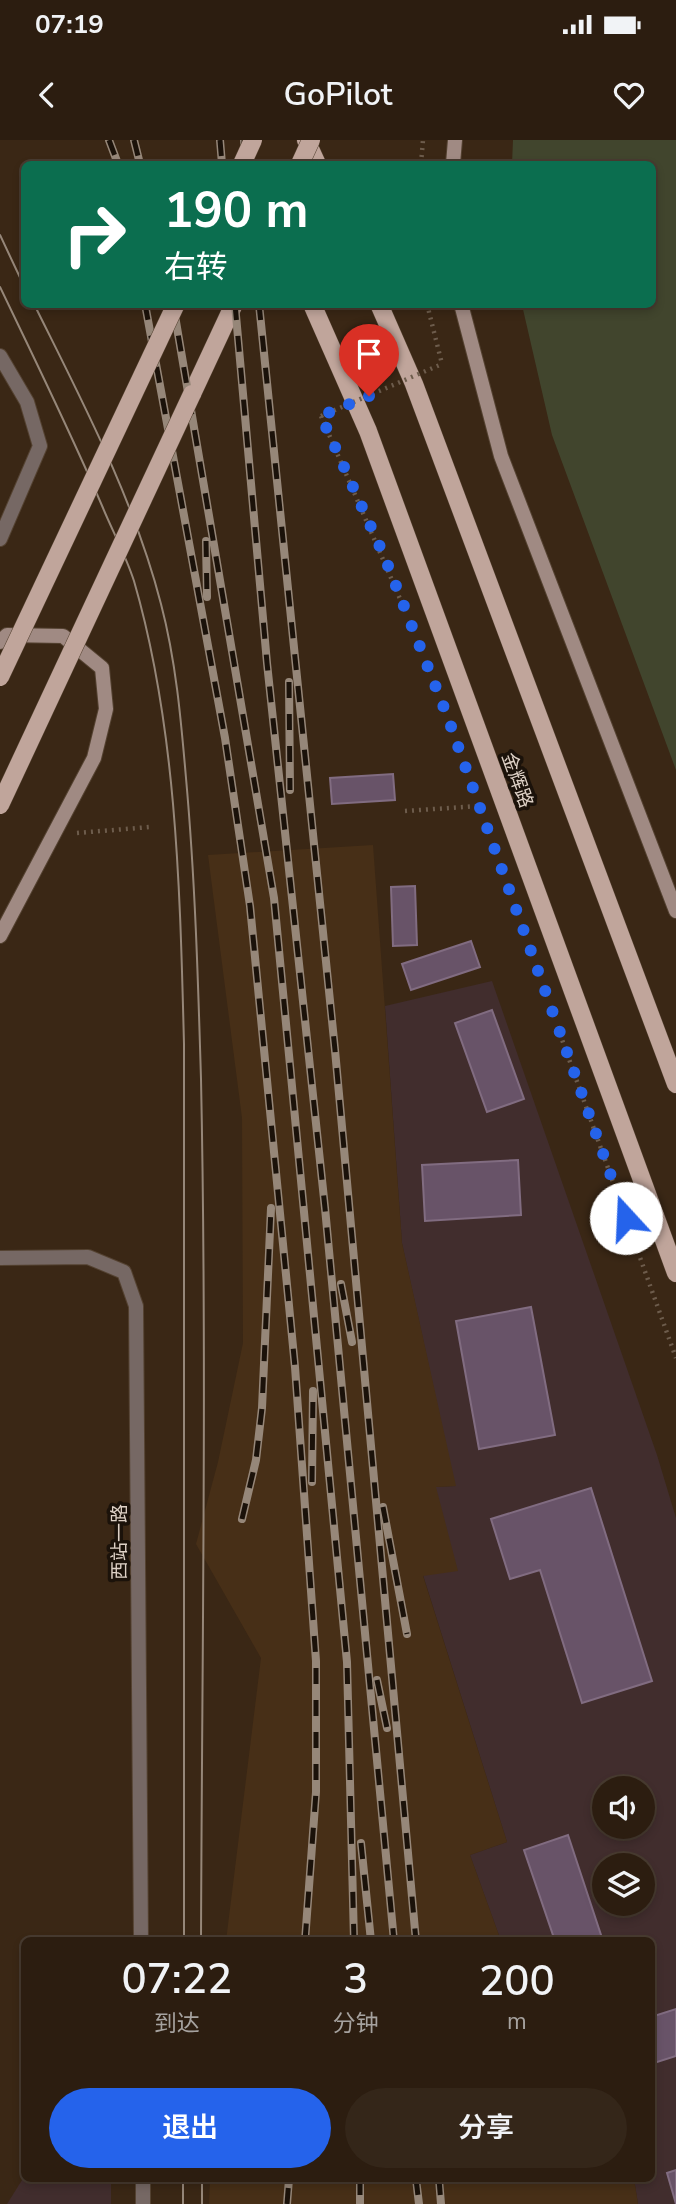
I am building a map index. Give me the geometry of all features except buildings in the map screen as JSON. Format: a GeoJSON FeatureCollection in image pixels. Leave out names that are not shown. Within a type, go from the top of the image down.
{"type":"FeatureCollection","features":[{"type":"Feature","properties":{"kind":"main road"},"geometry":{"type":"LineString","coordinates":[[239,140],[248,161]]}},
{"type":"Feature","properties":{"kind":"main road"},"geometry":{"type":"LineString","coordinates":[[243,161],[253,140]]}},
{"type":"Feature","properties":{"kind":"main road"},"geometry":{"type":"LineString","coordinates":[[301,161],[309,140]]}},
{"type":"Feature","properties":{"kind":"main road"},"geometry":{"type":"LineString","coordinates":[[309,140],[316,161]]}},
{"type":"Feature","properties":{"kind":"main road"},"geometry":{"type":"LineString","coordinates":[[453,161],[454,140]]}},
{"type":"Feature","properties":{"kind":"main road"},"geometry":{"type":"LineString","coordinates":[[0,677],[174,308]]}},
{"type":"Feature","properties":{"kind":"main road"},"geometry":{"type":"LineString","coordinates":[[0,805],[232,308]]}},
{"type":"Feature","properties":{"kind":"main road","name":"金辉路"},"geometry":{"type":"LineString","coordinates":[[314,308],[368,430],[676,1273]]}},
{"type":"Feature","properties":{"kind":"main road"},"geometry":{"type":"LineString","coordinates":[[381,308],[414,384],[676,1084]]}},
{"type":"Feature","properties":{"kind":"main road"},"geometry":{"type":"LineString","coordinates":[[462,308],[501,456],[676,911]]}},
{"type":"Feature","properties":{"kind":"main road"},"geometry":{"type":"LineString","coordinates":[[0,642],[7,635],[63,636],[102,668],[106,709],[94,758],[0,936]]}},
{"type":"Feature","properties":{"kind":"street"},"geometry":{"type":"LineString","coordinates":[[0,356],[27,401],[40,446],[0,539]]}},
{"type":"Feature","properties":{"kind":"street","name":"西站一路"},"geometry":{"type":"LineString","coordinates":[[0,1258],[88,1256],[124,1272],[136,1306],[141,1937]]}},
{"type":"Feature","properties":{"kind":"street"},"geometry":{"type":"LineString","coordinates":[[143,2182],[143,2204]]}},
{"type":"Feature","properties":{"kind":"path"},"geometry":{"type":"LineString","coordinates":[[421,161],[422,140]]}},
{"type":"Feature","properties":{"kind":"path"},"geometry":{"type":"LineString","coordinates":[[409,620],[321,416],[442,364],[428,308]]}},
{"type":"Feature","properties":{"kind":"path"},"geometry":{"type":"LineString","coordinates":[[474,793],[483,819]]}},
{"type":"Feature","properties":{"kind":"path"},"geometry":{"type":"LineString","coordinates":[[405,811],[478,806]]}},
{"type":"Feature","properties":{"kind":"path"},"geometry":{"type":"LineString","coordinates":[[55,832],[77,834],[150,827]]}},
{"type":"Feature","properties":{"kind":"path"},"geometry":{"type":"LineString","coordinates":[[558,1027],[676,1358]]}},
{"type":"Feature","properties":{"kind":"shaded area"},"geometry":{"type":"Polygon","coordinates":[[[373,845],[402,1243],[456,1486],[436,1487],[458,1571],[423,1576],[507,1842],[470,1855],[500,1937],[226,1937],[261,1658],[196,1544],[218,1462],[243,1343],[242,1118],[208,855],[373,845]]]}},
{"type":"Feature","properties":{"kind":"shaded area"},"geometry":{"type":"Polygon","coordinates":[[[492,981],[657,1455],[676,1518],[676,2204],[638,2204],[634,2182],[655,2182],[655,1937],[500,1937],[470,1855],[507,1842],[423,1575],[436,1487],[455,1486],[402,1243],[385,1006],[492,981]]]}},
{"type":"Feature","properties":{"kind":"shaded area"},"geometry":{"type":"Polygon","coordinates":[[[21,2182],[111,2182],[111,2204],[7,2204],[21,2182]]]}},
{"type":"Feature","properties":{"kind":"shaded area"},"geometry":{"type":"Polygon","coordinates":[[[210,2182],[634,2182],[638,2204],[209,2204],[210,2182]]]}},
{"type":"Feature","properties":{"kind":"green space"},"geometry":{"type":"Polygon","coordinates":[[[513,140],[676,140],[676,770],[552,435],[523,308],[656,308],[656,161],[512,161],[513,140]]]}},
{"type":"Feature","properties":{"kind":"tram line"},"geometry":{"type":"LineString","coordinates":[[0,235],[21,280]]}},
{"type":"Feature","properties":{"kind":"tram line"},"geometry":{"type":"LineString","coordinates":[[0,287],[131,572],[148,637],[168,752],[178,870],[184,1044],[184,1937]]}},
{"type":"Feature","properties":{"kind":"tram line"},"geometry":{"type":"LineString","coordinates":[[36,308],[105,451],[137,526],[171,647],[182,734],[196,928],[203,1187],[201,1937]]}},
{"type":"Feature","properties":{"kind":"tram line"},"geometry":{"type":"LineString","coordinates":[[183,2182],[183,2204]]}},
{"type":"Feature","properties":{"kind":"tram line"},"geometry":{"type":"LineString","coordinates":[[202,2182],[202,2204]]}},
{"type":"Feature","properties":{"kind":"railway"},"geometry":{"type":"LineString","coordinates":[[109,140],[117,161]]}},
{"type":"Feature","properties":{"kind":"railway"},"geometry":{"type":"LineString","coordinates":[[134,140],[139,161]]}},
{"type":"Feature","properties":{"kind":"railway"},"geometry":{"type":"LineString","coordinates":[[220,140],[222,161]]}},
{"type":"Feature","properties":{"kind":"railway"},"geometry":{"type":"LineString","coordinates":[[244,140],[246,161]]}},
{"type":"Feature","properties":{"kind":"railway"},"geometry":{"type":"LineString","coordinates":[[146,308],[225,738],[250,906],[295,1367],[316,1661],[316,1792],[305,1937]]}},
{"type":"Feature","properties":{"kind":"railway"},"geometry":{"type":"LineString","coordinates":[[174,308],[274,898],[347,1662],[354,1937]]}},
{"type":"Feature","properties":{"kind":"railway"},"geometry":{"type":"LineString","coordinates":[[235,308],[267,663],[325,1208],[394,1937]]}},
{"type":"Feature","properties":{"kind":"railway"},"geometry":{"type":"LineString","coordinates":[[259,308],[335,1050],[416,1937]]}},
{"type":"Feature","properties":{"kind":"railway"},"geometry":{"type":"LineString","coordinates":[[206,541],[207,597]]}},
{"type":"Feature","properties":{"kind":"railway"},"geometry":{"type":"LineString","coordinates":[[289,682],[290,790]]}},
{"type":"Feature","properties":{"kind":"railway"},"geometry":{"type":"LineString","coordinates":[[242,1519],[256,1460],[262,1408],[271,1208]]}},
{"type":"Feature","properties":{"kind":"railway"},"geometry":{"type":"LineString","coordinates":[[341,1284],[352,1342]]}},
{"type":"Feature","properties":{"kind":"railway"},"geometry":{"type":"LineString","coordinates":[[312,1482],[313,1391]]}},
{"type":"Feature","properties":{"kind":"railway"},"geometry":{"type":"LineString","coordinates":[[383,1507],[407,1634]]}},
{"type":"Feature","properties":{"kind":"railway"},"geometry":{"type":"LineString","coordinates":[[377,1680],[387,1728]]}},
{"type":"Feature","properties":{"kind":"railway"},"geometry":{"type":"LineString","coordinates":[[361,1843],[371,1937]]}},
{"type":"Feature","properties":{"kind":"railway"},"geometry":{"type":"LineString","coordinates":[[287,2204],[289,2182]]}},
{"type":"Feature","properties":{"kind":"railway"},"geometry":{"type":"LineString","coordinates":[[360,2182],[360,2204]]}},
{"type":"Feature","properties":{"kind":"railway"},"geometry":{"type":"LineString","coordinates":[[416,2182],[419,2204]]}},
{"type":"Feature","properties":{"kind":"railway"},"geometry":{"type":"LineString","coordinates":[[439,2182],[441,2204]]}},
{"type":"Feature","properties":{"kind":"route"},"geometry":{"type":"LineString","coordinates":[[369,396],[321,416],[385,558],[448,718],[626,1218]]}}]}
